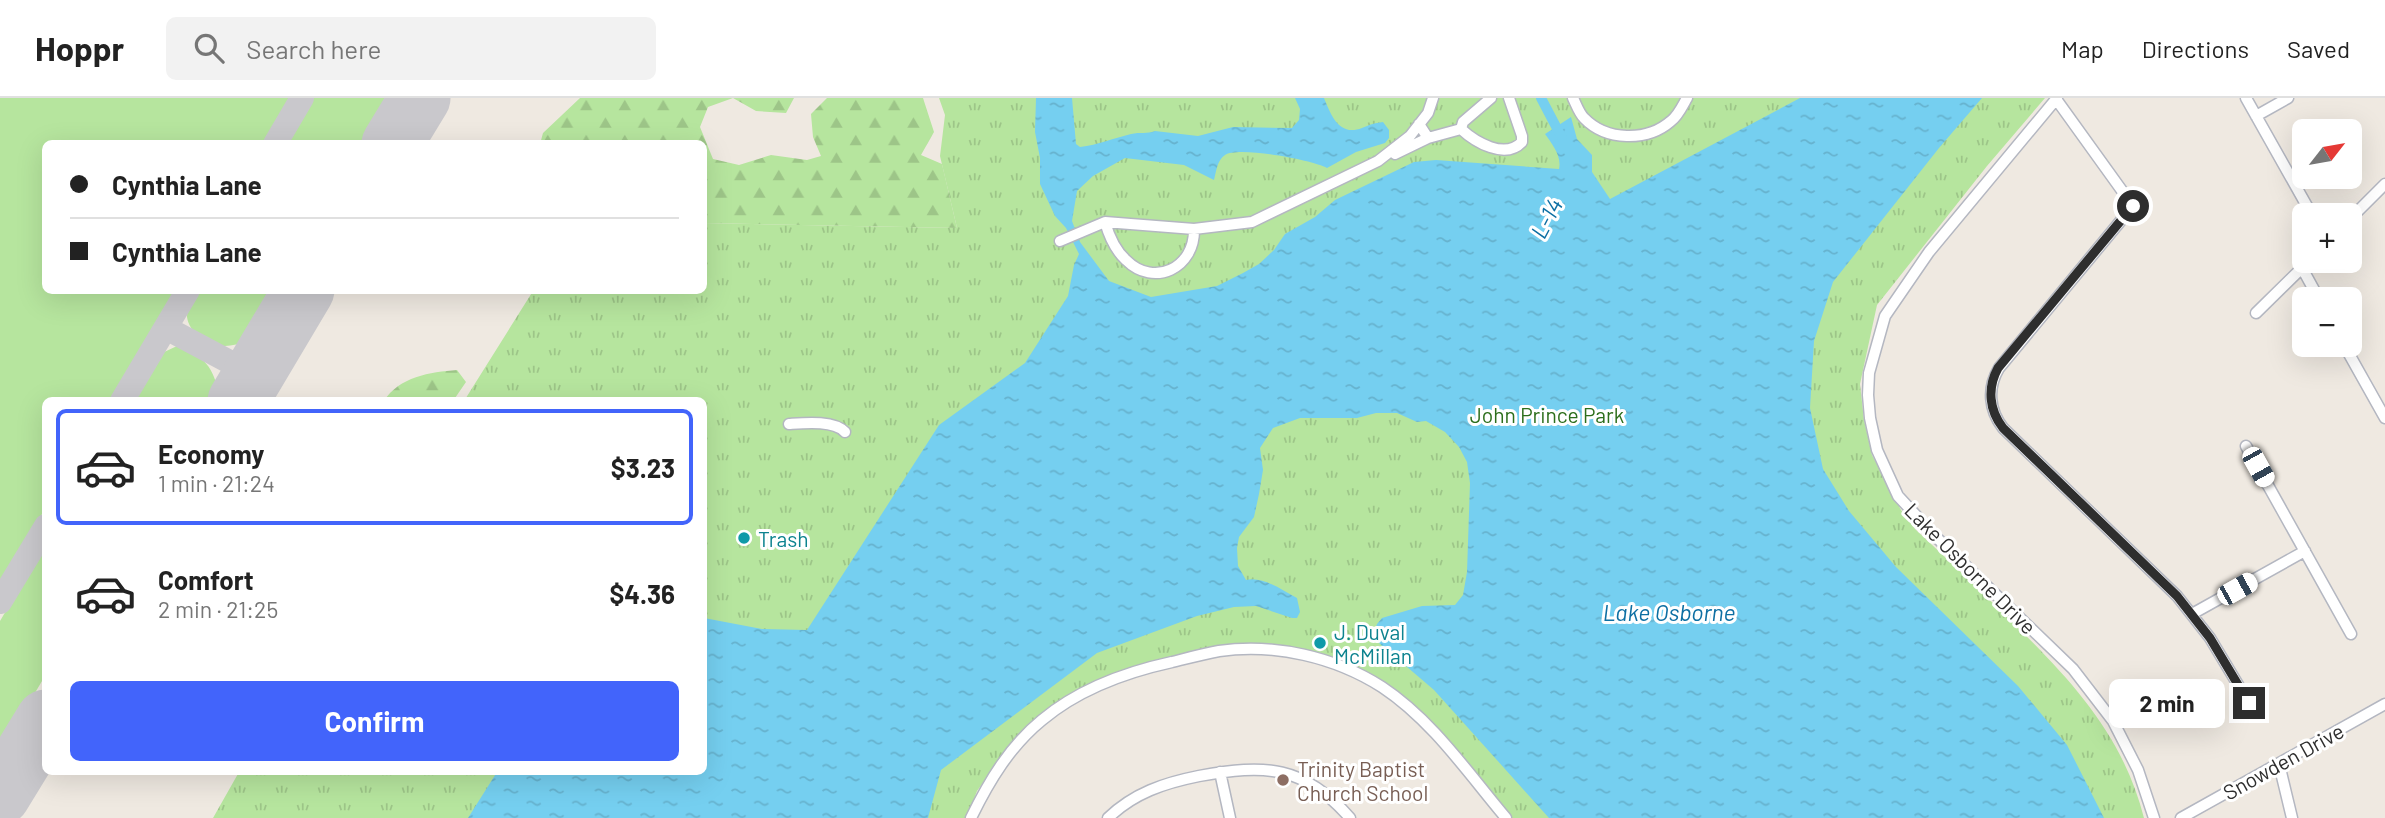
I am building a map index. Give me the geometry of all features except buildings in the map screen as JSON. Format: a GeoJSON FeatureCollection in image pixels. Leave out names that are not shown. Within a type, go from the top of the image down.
{"type":"FeatureCollection","features":[{"type":"Feature","properties":{"kind":"street"},"geometry":{"type":"LineString","coordinates":[[1378,161],[1410,136],[1427,113],[1433,98]]}},
{"type":"Feature","properties":{"kind":"street"},"geometry":{"type":"LineString","coordinates":[[1427,113],[1435,107],[1440,98]]}},
{"type":"Feature","properties":{"kind":"street"},"geometry":{"type":"LineString","coordinates":[[1461,129],[1463,122],[1491,98]]}},
{"type":"Feature","properties":{"kind":"street"},"geometry":{"type":"LineString","coordinates":[[1461,129],[1489,146],[1506,149],[1520,145],[1522,136],[1509,98]]}},
{"type":"Feature","properties":{"kind":"street"},"geometry":{"type":"LineString","coordinates":[[1573,98],[1584,117],[1621,137],[1649,133],[1672,121],[1687,98]]}},
{"type":"Feature","properties":{"kind":"street"},"geometry":{"type":"LineString","coordinates":[[2246,98],[2305,203]]}},
{"type":"Feature","properties":{"kind":"street"},"geometry":{"type":"LineString","coordinates":[[2256,116],[2288,98]]}},
{"type":"Feature","properties":{"kind":"street"},"geometry":{"type":"LineString","coordinates":[[2056,99],[2133,206],[1998,368],[1992,386],[1992,405],[2003,428],[2177,596],[2227,663],[2249,703]]}},
{"type":"Feature","properties":{"kind":"street","name":"Lake Osborne Drive"},"geometry":{"type":"LineString","coordinates":[[2056,99],[1929,252],[1885,316],[1870,373],[1868,395],[1871,418],[1877,450],[1898,496],[1937,538],[2073,669],[2113,721],[2138,769],[2154,818]]}},
{"type":"Feature","properties":{"kind":"street"},"geometry":{"type":"LineString","coordinates":[[1419,124],[1428,138]]}},
{"type":"Feature","properties":{"kind":"street"},"geometry":{"type":"LineString","coordinates":[[1060,241],[1105,222],[1194,229],[1252,222],[1428,138],[1461,129]]}},
{"type":"Feature","properties":{"kind":"street"},"geometry":{"type":"LineString","coordinates":[[2362,207],[2385,184]]}},
{"type":"Feature","properties":{"kind":"street"},"geometry":{"type":"LineString","coordinates":[[1105,222],[1115,247],[1127,261],[1139,269],[1153,272],[1174,269],[1185,261],[1192,250],[1194,229]]}},
{"type":"Feature","properties":{"kind":"street"},"geometry":{"type":"LineString","coordinates":[[2256,313],[2297,273]]}},
{"type":"Feature","properties":{"kind":"street"},"geometry":{"type":"LineString","coordinates":[[2351,357],[2385,418]]}},
{"type":"Feature","properties":{"kind":"street"},"geometry":{"type":"LineString","coordinates":[[789,424],[829,425],[842,428],[845,432]]}},
{"type":"Feature","properties":{"kind":"street"},"geometry":{"type":"LineString","coordinates":[[2246,446],[2351,634]]}},
{"type":"Feature","properties":{"kind":"street"},"geometry":{"type":"LineString","coordinates":[[2192,614],[2305,551]]}},
{"type":"Feature","properties":{"kind":"street"},"geometry":{"type":"LineString","coordinates":[[971,818],[989,781],[1004,760],[1040,722],[1062,705],[1085,692],[1151,666],[1218,651],[1260,649],[1286,651],[1323,660],[1381,686],[1427,724],[1506,818]]}},
{"type":"Feature","properties":{"kind":"street","name":"Snowden Drive"},"geometry":{"type":"LineString","coordinates":[[2181,818],[2385,704]]}},
{"type":"Feature","properties":{"kind":"street"},"geometry":{"type":"LineString","coordinates":[[2279,764],[2292,818]]}},
{"type":"Feature","properties":{"kind":"street"},"geometry":{"type":"LineString","coordinates":[[1108,818],[1125,803],[1160,785],[1220,772],[1262,769],[1285,773],[1315,786],[1328,795],[1350,818]]}},
{"type":"Feature","properties":{"kind":"street"},"geometry":{"type":"LineString","coordinates":[[1220,772],[1230,818]]}},
{"type":"Feature","properties":{"kind":"green space"},"geometry":{"type":"Polygon","coordinates":[[[0,98],[293,98],[267,140],[42,140],[42,294],[175,294],[112,397],[42,397],[42,514],[0,584],[0,98]]]}},
{"type":"Feature","properties":{"kind":"green space"},"geometry":{"type":"Polygon","coordinates":[[[313,98],[391,98],[366,140],[288,140],[313,98]]]}},
{"type":"Feature","properties":{"kind":"green space"},"geometry":{"type":"Polygon","coordinates":[[[580,98],[733,98],[708,107],[700,127],[705,140],[541,140],[543,133],[580,98]]]}},
{"type":"Feature","properties":{"kind":"green space"},"geometry":{"type":"Polygon","coordinates":[[[733,98],[794,98],[786,113],[756,111],[733,98]]]}},
{"type":"Feature","properties":{"kind":"green space"},"geometry":{"type":"Polygon","coordinates":[[[827,98],[923,98],[934,132],[921,155],[942,164],[957,228],[707,223],[707,144],[713,159],[739,165],[771,155],[807,160],[821,156],[813,137],[811,114],[827,98]]]}},
{"type":"Feature","properties":{"kind":"green space","name":"Lake Osborne"},"geometry":{"type":"Polygon","coordinates":[[[939,98],[2045,98],[1987,166],[1877,305],[1860,384],[1864,420],[1872,455],[1901,510],[1915,529],[2049,659],[2089,706],[2122,758],[2144,818],[1512,818],[1387,685],[1347,661],[1311,652],[1231,648],[1176,657],[1118,672],[1056,705],[1005,752],[977,791],[967,818],[213,818],[237,775],[707,775],[707,397],[467,397],[531,294],[707,294],[707,223],[957,228],[940,156],[945,115],[939,98]]]}},
{"type":"Feature","properties":{"kind":"green space"},"geometry":{"type":"Polygon","coordinates":[[[196,294],[275,294],[247,342],[225,346],[201,338],[192,328],[187,317],[196,294]]]}},
{"type":"Feature","properties":{"kind":"green space"},"geometry":{"type":"Polygon","coordinates":[[[177,346],[199,357],[209,367],[218,389],[213,397],[134,397],[160,354],[177,346]]]}},
{"type":"Feature","properties":{"kind":"green space"},"geometry":{"type":"Polygon","coordinates":[[[457,370],[466,382],[456,397],[387,397],[407,381],[436,372],[457,370]]]}},
{"type":"Feature","properties":{"kind":"green space"},"geometry":{"type":"Polygon","coordinates":[[[42,550],[42,681],[0,748],[0,621],[42,550]]]}},
{"type":"Feature","properties":{"kind":"water","name":"Lake Osborne"},"geometry":{"type":"Polygon","coordinates":[[[1036,98],[1072,98],[1076,144],[1080,147],[1155,131],[1198,136],[1233,127],[1292,128],[1299,120],[1300,109],[1295,98],[1324,98],[1337,123],[1347,130],[1383,122],[1389,130],[1389,138],[1385,143],[1356,152],[1327,168],[1292,158],[1245,152],[1222,157],[1214,180],[1184,165],[1125,158],[1093,176],[1077,191],[1072,221],[1080,242],[1109,281],[1151,297],[1217,286],[1243,273],[1259,264],[1274,250],[1285,234],[1315,217],[1335,200],[1414,162],[1436,160],[1559,169],[1558,155],[1545,134],[1571,117],[1577,139],[1592,155],[1592,172],[1610,199],[1800,98],[1982,98],[1833,282],[1814,341],[1810,408],[1823,469],[1849,511],[1896,567],[2018,686],[2067,745],[2104,818],[1549,818],[1434,690],[1379,643],[1374,633],[1382,618],[1422,606],[1455,605],[1463,595],[1467,572],[1470,483],[1467,462],[1459,447],[1445,432],[1426,421],[1417,422],[1397,413],[1376,413],[1357,418],[1300,418],[1273,428],[1260,448],[1263,470],[1259,494],[1254,517],[1239,537],[1238,566],[1246,580],[1266,582],[1297,598],[1300,612],[1297,618],[1256,606],[1234,607],[1197,616],[1097,653],[941,770],[928,818],[468,818],[495,775],[707,775],[707,619],[762,629],[807,630],[939,425],[1025,363],[1068,296],[1079,254],[1066,228],[1055,216],[1040,184],[1040,158],[1035,132],[1036,98]]]}},
{"type":"Feature","properties":{"kind":"waterway","name":"L-14"},"geometry":{"type":"LineString","coordinates":[[1541,98],[1562,138]]}},
{"type":"Feature","properties":{"kind":"taxiway"},"geometry":{"type":"LineString","coordinates":[[277,140],[302,98]]}},
{"type":"Feature","properties":{"kind":"taxiway"},"geometry":{"type":"LineString","coordinates":[[124,397],[186,294]]}},
{"type":"Feature","properties":{"kind":"taxiway"},"geometry":{"type":"LineString","coordinates":[[166,328],[254,375]]}},
{"type":"Feature","properties":{"kind":"taxiway"},"geometry":{"type":"LineString","coordinates":[[0,602],[42,533]]}},
{"type":"Feature","properties":{"kind":"runway"},"geometry":{"type":"LineString","coordinates":[[394,140],[420,98]]}},
{"type":"Feature","properties":{"kind":"runway"},"geometry":{"type":"LineString","coordinates":[[240,397],[302,294]]}},
{"type":"Feature","properties":{"kind":"runway"},"geometry":{"type":"LineString","coordinates":[[0,795],[42,727]]}},
{"type":"Feature","properties":{"kind":"place","name":"Trash"},"geometry":{"type":"Point","coordinates":[744,538]}},
{"type":"Feature","properties":{"kind":"place","name":"J. Duval McMillan"},"geometry":{"type":"Point","coordinates":[1320,643]}},
{"type":"Feature","properties":{"kind":"place","name":"Trinity Baptist Church School"},"geometry":{"type":"Point","coordinates":[1283,780]}},
{"type":"Feature","properties":{"kind":"route"},"geometry":{"type":"LineString","coordinates":[[2133,206],[1998,368],[1993,379],[1992,405],[2003,428],[2177,596],[2227,663],[2249,703]]}},
{"type":"Feature","properties":{"kind":"park label","name":"John Prince Park"},"geometry":{"type":"Point","coordinates":[1547,414]}}]}
